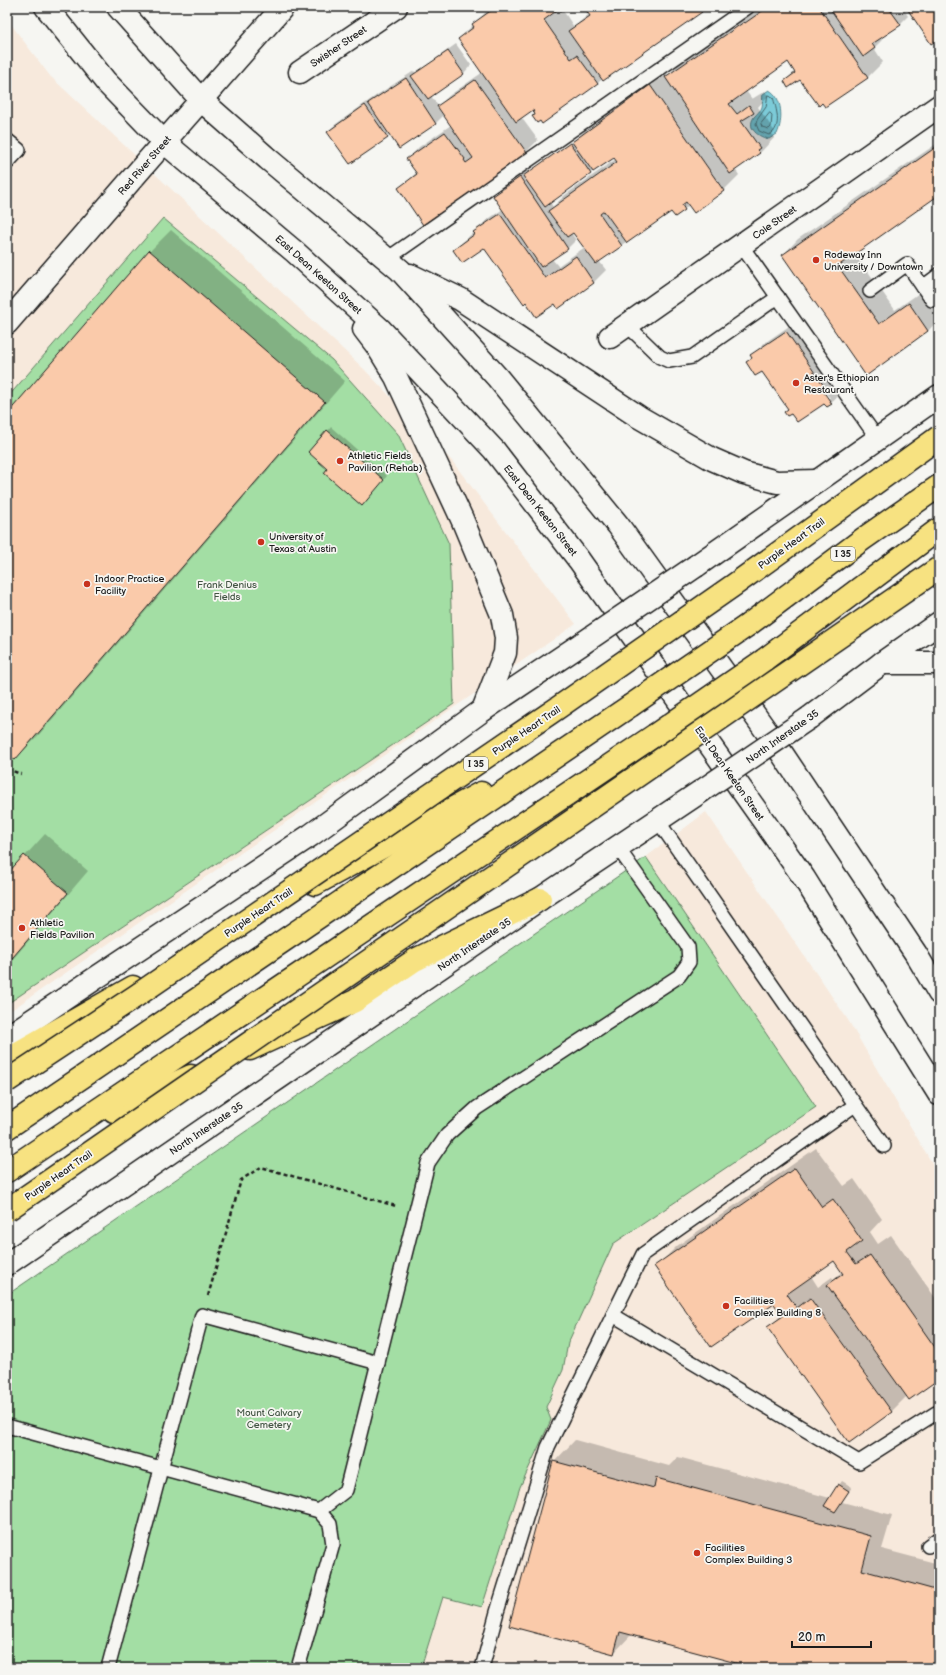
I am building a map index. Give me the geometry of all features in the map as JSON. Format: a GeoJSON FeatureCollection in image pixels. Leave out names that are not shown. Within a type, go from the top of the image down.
{"type":"FeatureCollection","features":[{"type":"Feature","properties":{"kind":"highway","name":"Purple Heart Trail"},"geometry":{"type":"LineString","coordinates":[[7,1080],[136,996],[559,707],[734,585],[939,437]]}},
{"type":"Feature","properties":{"kind":"highway","name":"I 35"},"geometry":{"type":"LineString","coordinates":[[7,1128],[242,970],[748,625],[863,539],[939,486]]}},
{"type":"Feature","properties":{"kind":"highway"},"geometry":{"type":"LineString","coordinates":[[7,1171],[764,660],[939,529]]}},
{"type":"Feature","properties":{"kind":"highway","name":"Purple Heart Trail"},"geometry":{"type":"LineString","coordinates":[[7,1210],[939,568]]}},
{"type":"Feature","properties":{"kind":"highway"},"geometry":{"type":"LineString","coordinates":[[7,1058],[398,837],[577,741]]}},
{"type":"Feature","properties":{"kind":"highway"},"geometry":{"type":"LineString","coordinates":[[56,1138],[355,1001],[415,960],[540,899]]}},
{"type":"Feature","properties":{"kind":"main road","name":"East Dean Keeton Street"},"geometry":{"type":"LineString","coordinates":[[46,7],[106,82],[164,142],[295,252],[381,330],[494,450],[579,560],[804,878],[939,1094]]}},
{"type":"Feature","properties":{"kind":"main road"},"geometry":{"type":"LineString","coordinates":[[118,7],[201,100],[394,264],[497,377],[618,525],[777,746],[916,954],[939,993]]}},
{"type":"Feature","properties":{"kind":"main road","name":"Red River Street"},"geometry":{"type":"LineString","coordinates":[[7,323],[283,7]]}},
{"type":"Feature","properties":{"kind":"main road","name":"Swisher Street"},"geometry":{"type":"LineString","coordinates":[[300,72],[396,7]]}},
{"type":"Feature","properties":{"kind":"main road","name":"Cole Street"},"geometry":{"type":"LineString","coordinates":[[610,337],[939,106]]}},
{"type":"Feature","properties":{"kind":"main road"},"geometry":{"type":"LineString","coordinates":[[295,252],[349,310],[377,346],[396,377],[462,519],[502,615],[506,638],[505,653],[483,710]]}},
{"type":"Feature","properties":{"kind":"main road"},"geometry":{"type":"LineString","coordinates":[[394,264],[460,299],[638,417],[712,459],[744,473],[777,482],[817,481]]}},
{"type":"Feature","properties":{"kind":"main road"},"geometry":{"type":"LineString","coordinates":[[7,1037],[311,835],[483,710],[696,566],[939,396]]}},
{"type":"Feature","properties":{"kind":"main road","name":"North Interstate 35"},"geometry":{"type":"LineString","coordinates":[[7,1264],[540,899],[618,848],[809,718],[882,663],[939,623]]}},
{"type":"Feature","properties":{"kind":"main road"},"geometry":{"type":"LineString","coordinates":[[882,663],[939,663]]}},
{"type":"Feature","properties":{"kind":"main road"},"geometry":{"type":"LineString","coordinates":[[916,954],[939,970]]}},
{"type":"Feature","properties":{"kind":"lane"},"geometry":{"type":"LineString","coordinates":[[394,264],[748,7]]}},
{"type":"Feature","properties":{"kind":"lane"},"geometry":{"type":"LineString","coordinates":[[7,140],[19,150],[7,163]]}},
{"type":"Feature","properties":{"kind":"lane"},"geometry":{"type":"LineString","coordinates":[[741,245],[877,438]]}},
{"type":"Feature","properties":{"kind":"lane"},"geometry":{"type":"LineString","coordinates":[[870,292],[907,264],[932,300]]}},
{"type":"Feature","properties":{"kind":"lane"},"geometry":{"type":"LineString","coordinates":[[923,287],[939,275]]}},
{"type":"Feature","properties":{"kind":"lane"},"geometry":{"type":"LineString","coordinates":[[627,325],[660,357],[669,361],[692,357],[778,296]]}},
{"type":"Feature","properties":{"kind":"lane"},"geometry":{"type":"LineString","coordinates":[[658,821],[884,1146]]}},
{"type":"Feature","properties":{"kind":"lane"},"geometry":{"type":"LineString","coordinates":[[319,1511],[346,1490],[428,1163],[447,1135],[477,1108],[679,976],[689,962],[688,948],[618,848]]}},
{"type":"Feature","properties":{"kind":"lane"},"geometry":{"type":"LineString","coordinates":[[482,1668],[497,1612],[548,1447],[643,1254],[855,1105]]}},
{"type":"Feature","properties":{"kind":"lane"},"geometry":{"type":"LineString","coordinates":[[613,1314],[859,1462],[936,1413]]}},
{"type":"Feature","properties":{"kind":"lane"},"geometry":{"type":"LineString","coordinates":[[108,1668],[202,1315],[378,1363]]}},
{"type":"Feature","properties":{"kind":"lane"},"geometry":{"type":"LineString","coordinates":[[7,1426],[319,1511],[330,1524],[333,1544],[298,1668]]}},
{"type":"Feature","properties":{"kind":"lane"},"geometry":{"type":"LineString","coordinates":[[928,1546],[939,1538]]}},
{"type":"Feature","properties":{"kind":"path"},"geometry":{"type":"LineString","coordinates":[[7,769],[21,774]]}},
{"type":"Feature","properties":{"kind":"path"},"geometry":{"type":"LineString","coordinates":[[7,866],[11,869]]}},
{"type":"Feature","properties":{"kind":"path"},"geometry":{"type":"LineString","coordinates":[[202,1315],[241,1180],[261,1167],[416,1212]]}},
{"type":"Feature","properties":{"kind":"shaded area","name":"Frank Denius Fields"},"geometry":{"type":"Polygon","coordinates":[[[7,19],[50,76],[364,369],[452,461],[576,624],[7,1013],[7,19]]]}},
{"type":"Feature","properties":{"kind":"shaded area"},"geometry":{"type":"Polygon","coordinates":[[[706,812],[848,1020],[939,1175],[939,1668],[421,1668],[443,1597],[482,1606],[520,1487],[551,1420],[546,1408],[563,1370],[568,1343],[613,1244],[816,1107],[646,857],[706,812]]]}},
{"type":"Feature","properties":{"kind":"green space","name":"Frank Denius Fields"},"geometry":{"type":"Polygon","coordinates":[[[163,218],[332,360],[398,434],[449,544],[454,704],[7,1004],[7,398],[163,218]]]}},
{"type":"Feature","properties":{"kind":"green space","name":"Mount Calvary Cemetery"},"geometry":{"type":"Polygon","coordinates":[[[646,857],[816,1107],[613,1244],[568,1343],[563,1370],[546,1407],[551,1420],[520,1487],[482,1607],[443,1597],[421,1668],[7,1668],[7,1295],[646,857]]]}},
{"type":"Feature","properties":{"kind":"water"},"geometry":{"type":"Polygon","coordinates":[[[769,90],[774,93],[777,98],[781,116],[777,134],[769,139],[755,132],[752,121],[760,111],[763,94],[769,90]]]}},
{"type":"Feature","properties":{"kind":"building"},"geometry":{"type":"Polygon","coordinates":[[[496,7],[534,7],[536,10],[540,7],[566,7],[560,11],[559,9],[544,20],[571,59],[577,55],[598,84],[542,124],[540,121],[537,123],[532,116],[535,115],[533,110],[516,122],[458,39],[474,27],[472,24],[496,7]]]}},
{"type":"Feature","properties":{"kind":"building"},"geometry":{"type":"Polygon","coordinates":[[[584,7],[599,7],[600,9],[603,7],[699,7],[702,12],[603,81],[568,31],[590,16],[584,7]]]}},
{"type":"Feature","properties":{"kind":"building"},"geometry":{"type":"Polygon","coordinates":[[[768,7],[819,7],[868,78],[825,107],[822,103],[819,106],[800,80],[788,88],[784,81],[795,73],[788,62],[729,104],[737,114],[749,105],[754,113],[741,121],[760,148],[757,150],[760,153],[730,174],[665,77],[768,7]]]}},
{"type":"Feature","properties":{"kind":"building"},"geometry":{"type":"Polygon","coordinates":[[[829,7],[888,7],[901,25],[872,44],[875,48],[863,57],[829,7]]]}},
{"type":"Feature","properties":{"kind":"building"},"geometry":{"type":"Polygon","coordinates":[[[906,7],[939,7],[939,39],[931,44],[906,7]]]}},
{"type":"Feature","properties":{"kind":"building"},"geometry":{"type":"Polygon","coordinates":[[[448,51],[464,74],[428,99],[411,76],[448,51]]]}},
{"type":"Feature","properties":{"kind":"building"},"geometry":{"type":"Polygon","coordinates":[[[406,78],[436,124],[399,149],[368,103],[406,78]]]}},
{"type":"Feature","properties":{"kind":"building"},"geometry":{"type":"Polygon","coordinates":[[[475,80],[527,153],[423,225],[398,188],[417,174],[406,159],[445,132],[465,159],[464,160],[466,163],[473,158],[437,106],[475,80]]]}},
{"type":"Feature","properties":{"kind":"building"},"geometry":{"type":"Polygon","coordinates":[[[650,85],[724,191],[694,213],[686,202],[682,205],[685,210],[675,217],[671,212],[627,243],[604,211],[600,214],[622,246],[596,264],[573,233],[567,237],[548,211],[617,162],[614,158],[593,172],[572,142],[650,85]]]}},
{"type":"Feature","properties":{"kind":"building"},"geometry":{"type":"Polygon","coordinates":[[[365,105],[388,138],[350,164],[327,132],[365,105]]]}},
{"type":"Feature","properties":{"kind":"building"},"geometry":{"type":"Polygon","coordinates":[[[570,143],[591,174],[545,207],[523,176],[570,143]]]}},
{"type":"Feature","properties":{"kind":"building","name":"Rodeway Inn University / Downtown"},"geometry":{"type":"Polygon","coordinates":[[[939,145],[939,195],[838,266],[879,324],[909,303],[928,331],[866,376],[782,255],[939,145]]]}},
{"type":"Feature","properties":{"kind":"building"},"geometry":{"type":"Polygon","coordinates":[[[520,177],[568,249],[541,267],[493,196],[520,177]]]}},
{"type":"Feature","properties":{"kind":"building"},"geometry":{"type":"Polygon","coordinates":[[[500,214],[545,278],[576,256],[594,283],[558,309],[555,304],[536,317],[526,302],[524,304],[484,248],[462,263],[453,250],[475,234],[473,232],[500,214]]]}},
{"type":"Feature","properties":{"kind":"building","name":"Indoor Practice Facility"},"geometry":{"type":"Polygon","coordinates":[[[149,250],[325,402],[15,760],[7,754],[7,414],[149,250]]]}},
{"type":"Feature","properties":{"kind":"building","name":"Aster's Ethiopian Restaurant"},"geometry":{"type":"Polygon","coordinates":[[[786,331],[826,389],[823,391],[832,404],[827,407],[824,404],[797,422],[791,414],[787,416],[784,412],[788,409],[762,372],[755,376],[746,362],[752,358],[750,355],[786,331]]]}},
{"type":"Feature","properties":{"kind":"building","name":"Athletic Fields Pavilion (Rehab)"},"geometry":{"type":"Polygon","coordinates":[[[327,430],[384,480],[362,506],[324,473],[327,469],[308,452],[327,430]]]}},
{"type":"Feature","properties":{"kind":"building","name":"Athletic Fields Pavilion"},"geometry":{"type":"Polygon","coordinates":[[[24,855],[68,893],[7,964],[7,874],[24,855]]]}},
{"type":"Feature","properties":{"kind":"building","name":"Facilities Complex Building 8"},"geometry":{"type":"Polygon","coordinates":[[[795,1168],[822,1207],[833,1199],[862,1241],[847,1252],[856,1264],[870,1255],[939,1353],[939,1379],[909,1400],[827,1285],[843,1274],[834,1261],[787,1294],[797,1308],[810,1298],[892,1412],[849,1443],[767,1327],[783,1316],[774,1304],[711,1347],[654,1266],[795,1168]]]}},
{"type":"Feature","properties":{"kind":"building","name":"Facilities Complex Building 3"},"geometry":{"type":"Polygon","coordinates":[[[553,1461],[654,1488],[656,1478],[871,1536],[862,1570],[939,1591],[939,1668],[755,1668],[620,1632],[614,1654],[509,1626],[553,1461]]]}},
{"type":"Feature","properties":{"kind":"building"},"geometry":{"type":"Polygon","coordinates":[[[838,1484],[849,1491],[835,1512],[824,1506],[838,1484]]]}},
{"type":"Feature","properties":{"kind":"place","name":"Rodeway Inn University / Downtown"},"geometry":{"type":"Point","coordinates":[816,260]}},
{"type":"Feature","properties":{"kind":"place","name":"Aster's Ethiopian Restaurant"},"geometry":{"type":"Point","coordinates":[796,383]}},
{"type":"Feature","properties":{"kind":"place","name":"Athletic Fields Pavilion (Rehab)"},"geometry":{"type":"Point","coordinates":[340,461]}},
{"type":"Feature","properties":{"kind":"place","name":"University of Texas at Austin"},"geometry":{"type":"Point","coordinates":[261,542]}},
{"type":"Feature","properties":{"kind":"place","name":"Indoor Practice Facility"},"geometry":{"type":"Point","coordinates":[87,584]}},
{"type":"Feature","properties":{"kind":"place","name":"Athletic Fields Pavilion"},"geometry":{"type":"Point","coordinates":[22,928]}},
{"type":"Feature","properties":{"kind":"place","name":"Facilities Complex Building 8"},"geometry":{"type":"Point","coordinates":[726,1306]}},
{"type":"Feature","properties":{"kind":"place","name":"Facilities Complex Building 3"},"geometry":{"type":"Point","coordinates":[697,1553]}}]}
